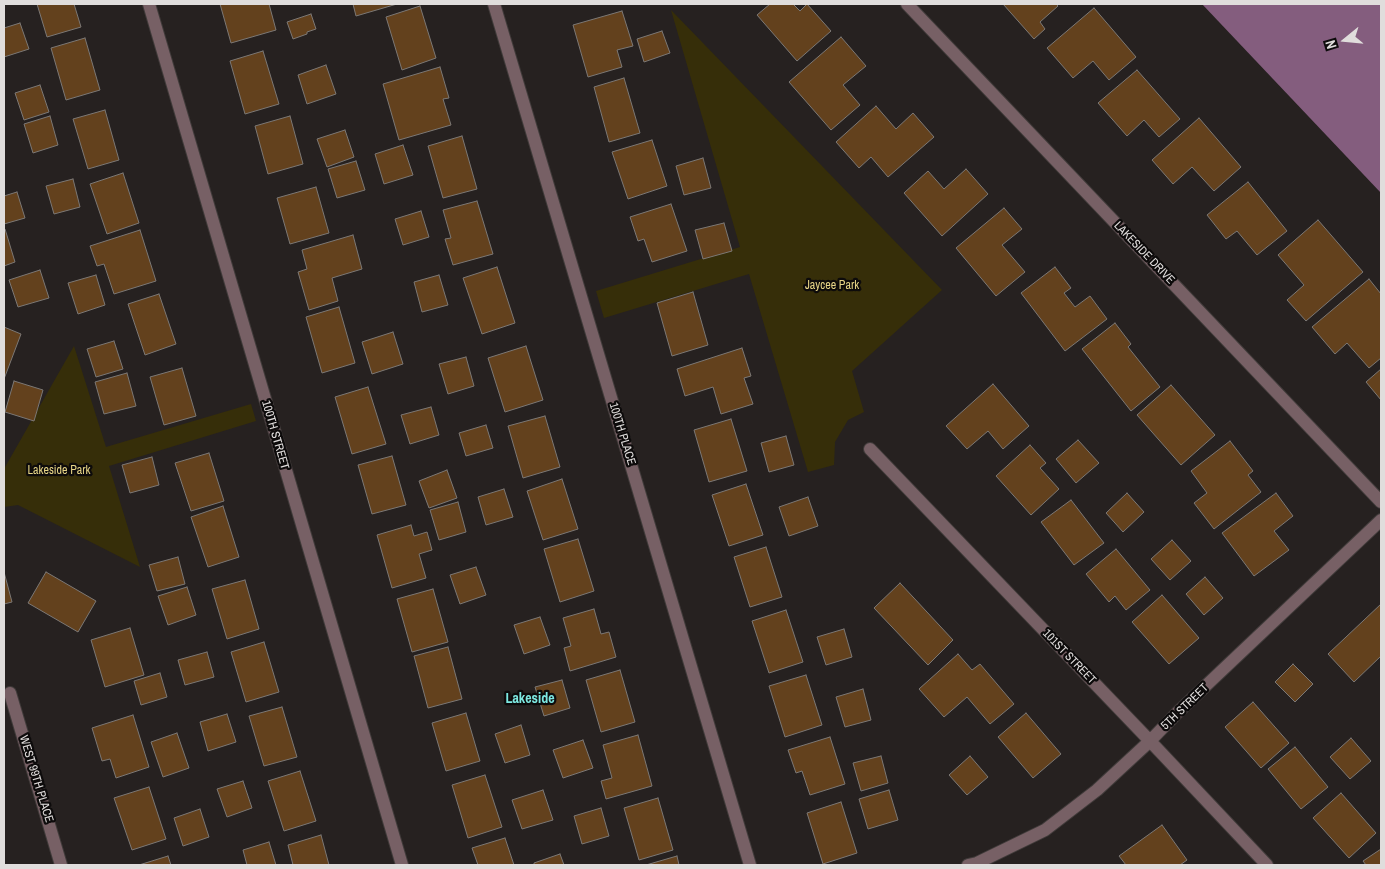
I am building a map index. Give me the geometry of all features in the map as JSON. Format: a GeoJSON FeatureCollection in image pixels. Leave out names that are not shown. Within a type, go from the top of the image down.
{"type":"FeatureCollection","features":[{"type":"Feature","properties":{"kind":"street","name":"100TH STREET"},"geometry":{"type":"LineString","coordinates":[[149,4],[402,865]]}},
{"type":"Feature","properties":{"kind":"street","name":"100TH PLACE"},"geometry":{"type":"LineString","coordinates":[[494,4],[750,865]]}},
{"type":"Feature","properties":{"kind":"street","name":"LAKESIDE DRIVE"},"geometry":{"type":"LineString","coordinates":[[907,4],[1381,502]]}},
{"type":"Feature","properties":{"kind":"street","name":"101ST STREET"},"geometry":{"type":"LineString","coordinates":[[870,449],[1267,865]]}},
{"type":"Feature","properties":{"kind":"street","name":"5TH STREET"},"geometry":{"type":"LineString","coordinates":[[968,865],[1045,830],[1097,790],[1381,520]]}},
{"type":"Feature","properties":{"kind":"street","name":"WEST 99TH PLACE"},"geometry":{"type":"LineString","coordinates":[[10,694],[62,865]]}},
{"type":"Feature","properties":{"kind":"green space","name":"Jaycee Park"},"geometry":{"type":"Polygon","coordinates":[[[671,10],[942,290],[852,371],[864,412],[848,420],[835,442],[834,465],[808,472],[749,274],[604,318],[596,291],[740,247],[671,10]]]}},
{"type":"Feature","properties":{"kind":"green space","name":"Lakeside Park"},"geometry":{"type":"Polygon","coordinates":[[[74,346],[106,447],[251,404],[256,421],[109,466],[140,567],[18,505],[4,507],[4,469],[74,346]]]}},
{"type":"Feature","properties":{"kind":"shaded area"},"geometry":{"type":"Polygon","coordinates":[[[1202,4],[1381,4],[1381,193],[1202,4]]]}},
{"type":"Feature","properties":{"kind":"building"},"geometry":{"type":"Polygon","coordinates":[[[37,4],[74,4],[81,27],[47,37],[37,4]]]}},
{"type":"Feature","properties":{"kind":"building"},"geometry":{"type":"Polygon","coordinates":[[[220,4],[269,4],[276,30],[231,43],[220,4]]]}},
{"type":"Feature","properties":{"kind":"building"},"geometry":{"type":"Polygon","coordinates":[[[353,4],[397,4],[356,16],[353,4]]]}},
{"type":"Feature","properties":{"kind":"building"},"geometry":{"type":"Polygon","coordinates":[[[770,4],[793,4],[800,11],[807,4],[831,31],[797,61],[757,15],[770,4]]]}},
{"type":"Feature","properties":{"kind":"building"},"geometry":{"type":"Polygon","coordinates":[[[1003,4],[1056,4],[1058,6],[1040,22],[1045,29],[1034,39],[1003,4]]]}},
{"type":"Feature","properties":{"kind":"building"},"geometry":{"type":"Polygon","coordinates":[[[420,6],[436,58],[402,70],[386,17],[420,6]]]}},
{"type":"Feature","properties":{"kind":"building"},"geometry":{"type":"Polygon","coordinates":[[[1094,8],[1136,57],[1109,80],[1093,61],[1073,78],[1047,48],[1094,8]]]}},
{"type":"Feature","properties":{"kind":"building"},"geometry":{"type":"Polygon","coordinates":[[[622,11],[633,46],[617,50],[622,67],[588,77],[573,25],[622,11]]]}},
{"type":"Feature","properties":{"kind":"building"},"geometry":{"type":"Polygon","coordinates":[[[311,14],[316,29],[293,39],[287,22],[311,14]]]}},
{"type":"Feature","properties":{"kind":"building"},"geometry":{"type":"Polygon","coordinates":[[[20,23],[29,49],[4,57],[4,28],[20,23]]]}},
{"type":"Feature","properties":{"kind":"building"},"geometry":{"type":"Polygon","coordinates":[[[662,31],[670,53],[644,62],[637,39],[662,31]]]}},
{"type":"Feature","properties":{"kind":"building"},"geometry":{"type":"Polygon","coordinates":[[[841,37],[866,66],[843,85],[860,105],[831,130],[789,82],[841,37]]]}},
{"type":"Feature","properties":{"kind":"building"},"geometry":{"type":"Polygon","coordinates":[[[85,38],[100,90],[66,100],[51,48],[85,38]]]}},
{"type":"Feature","properties":{"kind":"building"},"geometry":{"type":"Polygon","coordinates":[[[263,51],[279,104],[245,114],[230,61],[263,51]]]}},
{"type":"Feature","properties":{"kind":"building"},"geometry":{"type":"Polygon","coordinates":[[[326,65],[336,94],[307,104],[298,75],[326,65]]]}},
{"type":"Feature","properties":{"kind":"building"},"geometry":{"type":"Polygon","coordinates":[[[440,67],[449,98],[443,99],[451,125],[399,140],[383,84],[440,67]]]}},
{"type":"Feature","properties":{"kind":"building"},"geometry":{"type":"Polygon","coordinates":[[[1137,70],[1180,119],[1159,137],[1144,120],[1127,136],[1098,103],[1137,70]]]}},
{"type":"Feature","properties":{"kind":"building"},"geometry":{"type":"Polygon","coordinates":[[[624,78],[640,133],[609,142],[594,87],[624,78]]]}},
{"type":"Feature","properties":{"kind":"building"},"geometry":{"type":"Polygon","coordinates":[[[40,85],[49,112],[24,120],[15,93],[40,85]]]}},
{"type":"Feature","properties":{"kind":"building"},"geometry":{"type":"Polygon","coordinates":[[[876,106],[896,129],[913,113],[934,137],[888,177],[871,157],[859,168],[836,142],[876,106]]]}},
{"type":"Feature","properties":{"kind":"building"},"geometry":{"type":"Polygon","coordinates":[[[105,110],[119,160],[88,169],[73,119],[105,110]]]}},
{"type":"Feature","properties":{"kind":"building"},"geometry":{"type":"Polygon","coordinates":[[[50,116],[58,145],[33,153],[24,124],[50,116]]]}},
{"type":"Feature","properties":{"kind":"building"},"geometry":{"type":"Polygon","coordinates":[[[290,116],[303,164],[268,174],[255,126],[290,116]]]}},
{"type":"Feature","properties":{"kind":"building"},"geometry":{"type":"Polygon","coordinates":[[[1199,118],[1241,167],[1214,191],[1192,167],[1173,184],[1152,160],[1199,118]]]}},
{"type":"Feature","properties":{"kind":"building"},"geometry":{"type":"Polygon","coordinates":[[[345,130],[354,157],[327,167],[317,139],[345,130]]]}},
{"type":"Feature","properties":{"kind":"building"},"geometry":{"type":"Polygon","coordinates":[[[462,136],[477,189],[443,198],[428,146],[462,136]]]}},
{"type":"Feature","properties":{"kind":"building"},"geometry":{"type":"Polygon","coordinates":[[[652,140],[667,186],[628,199],[612,152],[652,140]]]}},
{"type":"Feature","properties":{"kind":"building"},"geometry":{"type":"Polygon","coordinates":[[[403,145],[413,175],[384,184],[375,154],[403,145]]]}},
{"type":"Feature","properties":{"kind":"building"},"geometry":{"type":"Polygon","coordinates":[[[703,158],[711,188],[684,195],[676,166],[703,158]]]}},
{"type":"Feature","properties":{"kind":"building"},"geometry":{"type":"Polygon","coordinates":[[[356,161],[365,190],[337,198],[328,169],[356,161]]]}},
{"type":"Feature","properties":{"kind":"building"},"geometry":{"type":"Polygon","coordinates":[[[966,169],[988,194],[942,236],[904,193],[928,171],[944,189],[966,169]]]}},
{"type":"Feature","properties":{"kind":"building"},"geometry":{"type":"Polygon","coordinates":[[[123,173],[139,223],[107,234],[90,184],[123,173]]]}},
{"type":"Feature","properties":{"kind":"building"},"geometry":{"type":"Polygon","coordinates":[[[73,179],[80,207],[54,214],[46,186],[73,179]]]}},
{"type":"Feature","properties":{"kind":"building"},"geometry":{"type":"Polygon","coordinates":[[[1248,182],[1287,231],[1257,255],[1237,231],[1226,239],[1207,215],[1248,182]]]}},
{"type":"Feature","properties":{"kind":"building"},"geometry":{"type":"Polygon","coordinates":[[[316,187],[329,233],[290,244],[277,198],[316,187]]]}},
{"type":"Feature","properties":{"kind":"building"},"geometry":{"type":"Polygon","coordinates":[[[17,192],[25,218],[4,224],[4,196],[17,192]]]}},
{"type":"Feature","properties":{"kind":"building"},"geometry":{"type":"Polygon","coordinates":[[[477,201],[493,254],[453,265],[445,239],[451,238],[443,210],[477,201]]]}},
{"type":"Feature","properties":{"kind":"building"},"geometry":{"type":"Polygon","coordinates":[[[671,204],[687,251],[652,262],[644,239],[638,241],[630,217],[671,204]]]}},
{"type":"Feature","properties":{"kind":"building"},"geometry":{"type":"Polygon","coordinates":[[[1004,208],[1022,229],[1002,245],[1025,272],[996,296],[956,248],[1004,208]]]}},
{"type":"Feature","properties":{"kind":"building"},"geometry":{"type":"Polygon","coordinates":[[[421,211],[429,237],[403,245],[395,219],[421,211]]]}},
{"type":"Feature","properties":{"kind":"building"},"geometry":{"type":"Polygon","coordinates":[[[1318,220],[1363,272],[1306,321],[1287,300],[1304,285],[1278,255],[1318,220]]]}},
{"type":"Feature","properties":{"kind":"building"},"geometry":{"type":"Polygon","coordinates":[[[724,223],[732,251],[703,259],[695,230],[724,223]]]}},
{"type":"Feature","properties":{"kind":"building"},"geometry":{"type":"Polygon","coordinates":[[[4,229],[15,262],[4,266],[4,229]]]}},
{"type":"Feature","properties":{"kind":"building"},"geometry":{"type":"Polygon","coordinates":[[[140,230],[156,281],[114,294],[104,264],[97,266],[90,246],[140,230]]]}},
{"type":"Feature","properties":{"kind":"building"},"geometry":{"type":"Polygon","coordinates":[[[353,235],[362,269],[332,278],[338,301],[309,310],[298,272],[307,269],[302,250],[353,235]]]}},
{"type":"Feature","properties":{"kind":"building"},"geometry":{"type":"Polygon","coordinates":[[[497,267],[515,323],[482,334],[463,278],[497,267]]]}},
{"type":"Feature","properties":{"kind":"building"},"geometry":{"type":"Polygon","coordinates":[[[1055,267],[1071,288],[1064,293],[1075,307],[1090,296],[1107,319],[1065,351],[1021,293],[1055,267]]]}},
{"type":"Feature","properties":{"kind":"building"},"geometry":{"type":"Polygon","coordinates":[[[40,270],[49,298],[18,307],[9,280],[40,270]]]}},
{"type":"Feature","properties":{"kind":"building"},"geometry":{"type":"Polygon","coordinates":[[[96,275],[105,305],[78,314],[68,283],[96,275]]]}},
{"type":"Feature","properties":{"kind":"building"},"geometry":{"type":"Polygon","coordinates":[[[439,275],[448,305],[422,312],[414,282],[439,275]]]}},
{"type":"Feature","properties":{"kind":"building"},"geometry":{"type":"Polygon","coordinates":[[[1369,279],[1381,294],[1381,358],[1369,368],[1347,343],[1335,354],[1312,327],[1369,279]]]}},
{"type":"Feature","properties":{"kind":"building"},"geometry":{"type":"Polygon","coordinates":[[[693,292],[708,345],[672,356],[657,303],[693,292]]]}},
{"type":"Feature","properties":{"kind":"building"},"geometry":{"type":"Polygon","coordinates":[[[159,294],[176,344],[145,355],[128,304],[159,294]]]}},
{"type":"Feature","properties":{"kind":"building"},"geometry":{"type":"Polygon","coordinates":[[[339,307],[355,363],[322,373],[306,317],[339,307]]]}},
{"type":"Feature","properties":{"kind":"building"},"geometry":{"type":"Polygon","coordinates":[[[1115,323],[1131,344],[1128,347],[1160,387],[1131,411],[1082,349],[1115,323]]]}},
{"type":"Feature","properties":{"kind":"building"},"geometry":{"type":"Polygon","coordinates":[[[4,327],[21,334],[4,379],[4,327]]]}},
{"type":"Feature","properties":{"kind":"building"},"geometry":{"type":"Polygon","coordinates":[[[393,332],[403,364],[372,374],[362,342],[393,332]]]}},
{"type":"Feature","properties":{"kind":"building"},"geometry":{"type":"Polygon","coordinates":[[[114,341],[123,369],[96,377],[87,349],[114,341]]]}},
{"type":"Feature","properties":{"kind":"building"},"geometry":{"type":"Polygon","coordinates":[[[526,346],[543,400],[505,412],[488,358],[526,346]]]}},
{"type":"Feature","properties":{"kind":"building"},"geometry":{"type":"Polygon","coordinates":[[[742,348],[751,376],[744,378],[753,404],[721,414],[713,387],[685,396],[677,369],[742,348]]]}},
{"type":"Feature","properties":{"kind":"building"},"geometry":{"type":"Polygon","coordinates":[[[466,357],[474,386],[448,394],[439,364],[466,357]]]}},
{"type":"Feature","properties":{"kind":"building"},"geometry":{"type":"Polygon","coordinates":[[[182,368],[196,416],[164,425],[150,377],[182,368]]]}},
{"type":"Feature","properties":{"kind":"building"},"geometry":{"type":"Polygon","coordinates":[[[1381,369],[1381,400],[1366,382],[1381,369]]]}},
{"type":"Feature","properties":{"kind":"building"},"geometry":{"type":"Polygon","coordinates":[[[127,373],[136,406],[104,414],[95,382],[127,373]]]}},
{"type":"Feature","properties":{"kind":"building"},"geometry":{"type":"Polygon","coordinates":[[[14,381],[43,390],[34,421],[5,412],[14,381]]]}},
{"type":"Feature","properties":{"kind":"building"},"geometry":{"type":"Polygon","coordinates":[[[993,384],[1029,426],[1003,449],[988,431],[967,449],[946,426],[993,384]]]}},
{"type":"Feature","properties":{"kind":"building"},"geometry":{"type":"Polygon","coordinates":[[[1171,385],[1215,435],[1181,465],[1137,415],[1171,385]]]}},
{"type":"Feature","properties":{"kind":"building"},"geometry":{"type":"Polygon","coordinates":[[[368,387],[386,444],[352,454],[335,397],[368,387]]]}},
{"type":"Feature","properties":{"kind":"building"},"geometry":{"type":"Polygon","coordinates":[[[431,407],[439,435],[410,444],[401,415],[431,407]]]}},
{"type":"Feature","properties":{"kind":"building"},"geometry":{"type":"Polygon","coordinates":[[[545,416],[560,467],[523,478],[508,426],[545,416]]]}},
{"type":"Feature","properties":{"kind":"building"},"geometry":{"type":"Polygon","coordinates":[[[731,419],[747,471],[709,482],[694,430],[731,419]]]}},
{"type":"Feature","properties":{"kind":"building"},"geometry":{"type":"Polygon","coordinates":[[[486,425],[493,448],[466,456],[459,433],[486,425]]]}},
{"type":"Feature","properties":{"kind":"building"},"geometry":{"type":"Polygon","coordinates":[[[786,436],[794,465],[769,472],[761,443],[786,436]]]}},
{"type":"Feature","properties":{"kind":"building"},"geometry":{"type":"Polygon","coordinates":[[[1078,440],[1099,463],[1076,483],[1056,459],[1078,440]]]}},
{"type":"Feature","properties":{"kind":"building"},"geometry":{"type":"Polygon","coordinates":[[[1230,441],[1253,471],[1248,475],[1261,492],[1214,529],[1194,503],[1207,493],[1191,471],[1230,441]]]}},
{"type":"Feature","properties":{"kind":"building"},"geometry":{"type":"Polygon","coordinates":[[[1030,445],[1046,463],[1040,468],[1059,489],[1031,515],[996,476],[1030,445]]]}},
{"type":"Feature","properties":{"kind":"building"},"geometry":{"type":"Polygon","coordinates":[[[209,453],[224,501],[191,511],[175,463],[209,453]]]}},
{"type":"Feature","properties":{"kind":"building"},"geometry":{"type":"Polygon","coordinates":[[[392,456],[406,505],[372,514],[358,465],[392,456]]]}},
{"type":"Feature","properties":{"kind":"building"},"geometry":{"type":"Polygon","coordinates":[[[152,457],[159,485],[130,493],[122,465],[152,457]]]}},
{"type":"Feature","properties":{"kind":"building"},"geometry":{"type":"Polygon","coordinates":[[[447,470],[457,498],[429,508],[419,481],[447,470]]]}},
{"type":"Feature","properties":{"kind":"building"},"geometry":{"type":"Polygon","coordinates":[[[562,479],[578,529],[543,540],[527,491],[562,479]]]}},
{"type":"Feature","properties":{"kind":"building"},"geometry":{"type":"Polygon","coordinates":[[[746,484],[763,535],[729,546],[712,495],[746,484]]]}},
{"type":"Feature","properties":{"kind":"building"},"geometry":{"type":"Polygon","coordinates":[[[504,489],[513,517],[486,525],[478,497],[504,489]]]}},
{"type":"Feature","properties":{"kind":"building"},"geometry":{"type":"Polygon","coordinates":[[[1127,493],[1144,512],[1123,532],[1106,513],[1127,493]]]}},
{"type":"Feature","properties":{"kind":"building"},"geometry":{"type":"Polygon","coordinates":[[[1276,493],[1293,516],[1274,531],[1289,550],[1254,576],[1222,533],[1276,493]]]}},
{"type":"Feature","properties":{"kind":"building"},"geometry":{"type":"Polygon","coordinates":[[[808,497],[818,526],[789,536],[779,507],[808,497]]]}},
{"type":"Feature","properties":{"kind":"building"},"geometry":{"type":"Polygon","coordinates":[[[1071,500],[1104,543],[1074,565],[1041,522],[1071,500]]]}},
{"type":"Feature","properties":{"kind":"building"},"geometry":{"type":"Polygon","coordinates":[[[458,502],[466,532],[439,540],[430,510],[458,502]]]}},
{"type":"Feature","properties":{"kind":"building"},"geometry":{"type":"Polygon","coordinates":[[[223,506],[239,557],[208,567],[191,517],[223,506]]]}},
{"type":"Feature","properties":{"kind":"building"},"geometry":{"type":"Polygon","coordinates":[[[411,525],[414,536],[427,532],[432,550],[419,554],[426,578],[392,588],[377,535],[411,525]]]}},
{"type":"Feature","properties":{"kind":"building"},"geometry":{"type":"Polygon","coordinates":[[[578,539],[594,591],[560,602],[544,549],[578,539]]]}},
{"type":"Feature","properties":{"kind":"building"},"geometry":{"type":"Polygon","coordinates":[[[1172,540],[1191,561],[1170,580],[1151,559],[1172,540]]]}},
{"type":"Feature","properties":{"kind":"building"},"geometry":{"type":"Polygon","coordinates":[[[766,547],[782,597],[750,607],[734,557],[766,547]]]}},
{"type":"Feature","properties":{"kind":"building"},"geometry":{"type":"Polygon","coordinates":[[[1116,549],[1150,590],[1126,610],[1115,596],[1109,602],[1086,574],[1116,549]]]}},
{"type":"Feature","properties":{"kind":"building"},"geometry":{"type":"Polygon","coordinates":[[[178,557],[185,584],[157,591],[149,565],[178,557]]]}},
{"type":"Feature","properties":{"kind":"building"},"geometry":{"type":"Polygon","coordinates":[[[476,567],[486,595],[460,604],[450,575],[476,567]]]}},
{"type":"Feature","properties":{"kind":"building"},"geometry":{"type":"Polygon","coordinates":[[[4,572],[12,602],[4,604],[4,572]]]}},
{"type":"Feature","properties":{"kind":"building"},"geometry":{"type":"Polygon","coordinates":[[[46,572],[96,601],[78,632],[28,603],[46,572]]]}},
{"type":"Feature","properties":{"kind":"building"},"geometry":{"type":"Polygon","coordinates":[[[1205,577],[1223,598],[1204,615],[1186,594],[1205,577]]]}},
{"type":"Feature","properties":{"kind":"building"},"geometry":{"type":"Polygon","coordinates":[[[245,580],[259,629],[227,639],[212,589],[245,580]]]}},
{"type":"Feature","properties":{"kind":"building"},"geometry":{"type":"Polygon","coordinates":[[[900,583],[953,640],[928,665],[874,608],[900,583]]]}},
{"type":"Feature","properties":{"kind":"building"},"geometry":{"type":"Polygon","coordinates":[[[187,587],[196,615],[168,625],[158,596],[187,587]]]}},
{"type":"Feature","properties":{"kind":"building"},"geometry":{"type":"Polygon","coordinates":[[[433,589],[448,642],[412,652],[397,599],[433,589]]]}},
{"type":"Feature","properties":{"kind":"building"},"geometry":{"type":"Polygon","coordinates":[[[1162,595],[1199,638],[1169,664],[1132,622],[1162,595]]]}},
{"type":"Feature","properties":{"kind":"building"},"geometry":{"type":"Polygon","coordinates":[[[1381,604],[1381,656],[1354,682],[1328,654],[1381,604]]]}},
{"type":"Feature","properties":{"kind":"building"},"geometry":{"type":"Polygon","coordinates":[[[594,609],[601,634],[609,632],[616,657],[570,671],[564,648],[571,646],[563,618],[594,609]]]}},
{"type":"Feature","properties":{"kind":"building"},"geometry":{"type":"Polygon","coordinates":[[[786,610],[803,662],[769,673],[752,621],[786,610]]]}},
{"type":"Feature","properties":{"kind":"building"},"geometry":{"type":"Polygon","coordinates":[[[540,617],[550,645],[524,654],[514,625],[540,617]]]}},
{"type":"Feature","properties":{"kind":"building"},"geometry":{"type":"Polygon","coordinates":[[[130,628],[144,675],[105,687],[91,640],[130,628]]]}},
{"type":"Feature","properties":{"kind":"building"},"geometry":{"type":"Polygon","coordinates":[[[844,629],[852,657],[826,665],[817,637],[844,629]]]}},
{"type":"Feature","properties":{"kind":"building"},"geometry":{"type":"Polygon","coordinates":[[[264,642],[279,692],[246,702],[231,652],[264,642]]]}},
{"type":"Feature","properties":{"kind":"building"},"geometry":{"type":"Polygon","coordinates":[[[448,647],[462,699],[428,708],[414,656],[448,647]]]}},
{"type":"Feature","properties":{"kind":"building"},"geometry":{"type":"Polygon","coordinates":[[[207,652],[214,677],[185,685],[178,660],[207,652]]]}},
{"type":"Feature","properties":{"kind":"building"},"geometry":{"type":"Polygon","coordinates":[[[958,654],[972,670],[980,664],[1014,704],[990,724],[967,697],[944,717],[919,689],[958,654]]]}},
{"type":"Feature","properties":{"kind":"building"},"geometry":{"type":"Polygon","coordinates":[[[1293,664],[1313,684],[1295,702],[1275,682],[1293,664]]]}},
{"type":"Feature","properties":{"kind":"building"},"geometry":{"type":"Polygon","coordinates":[[[620,670],[635,722],[601,732],[586,680],[620,670]]]}},
{"type":"Feature","properties":{"kind":"building"},"geometry":{"type":"Polygon","coordinates":[[[160,673],[167,697],[141,705],[134,681],[160,673]]]}},
{"type":"Feature","properties":{"kind":"building"},"geometry":{"type":"Polygon","coordinates":[[[806,675],[822,725],[785,737],[769,686],[806,675]]]}},
{"type":"Feature","properties":{"kind":"building"},"geometry":{"type":"Polygon","coordinates":[[[562,680],[570,708],[544,716],[535,687],[562,680]]]}},
{"type":"Feature","properties":{"kind":"building"},"geometry":{"type":"Polygon","coordinates":[[[863,689],[871,720],[845,727],[836,697],[863,689]]]}},
{"type":"Feature","properties":{"kind":"building"},"geometry":{"type":"Polygon","coordinates":[[[1253,702],[1289,743],[1261,768],[1225,727],[1253,702]]]}},
{"type":"Feature","properties":{"kind":"building"},"geometry":{"type":"Polygon","coordinates":[[[282,707],[297,757],[264,766],[249,716],[282,707]]]}},
{"type":"Feature","properties":{"kind":"building"},"geometry":{"type":"Polygon","coordinates":[[[466,713],[480,761],[446,771],[432,723],[466,713]]]}},
{"type":"Feature","properties":{"kind":"building"},"geometry":{"type":"Polygon","coordinates":[[[1026,713],[1061,754],[1033,778],[998,737],[1026,713]]]}},
{"type":"Feature","properties":{"kind":"building"},"geometry":{"type":"Polygon","coordinates":[[[227,714],[236,742],[208,751],[200,722],[227,714]]]}},
{"type":"Feature","properties":{"kind":"building"},"geometry":{"type":"Polygon","coordinates":[[[133,715],[149,767],[116,778],[110,759],[102,761],[92,728],[133,715]]]}},
{"type":"Feature","properties":{"kind":"building"},"geometry":{"type":"Polygon","coordinates":[[[521,725],[530,755],[505,763],[495,734],[521,725]]]}},
{"type":"Feature","properties":{"kind":"building"},"geometry":{"type":"Polygon","coordinates":[[[177,733],[189,768],[163,777],[151,742],[177,733]]]}},
{"type":"Feature","properties":{"kind":"building"},"geometry":{"type":"Polygon","coordinates":[[[638,735],[652,786],[606,799],[601,781],[612,778],[603,745],[638,735]]]}},
{"type":"Feature","properties":{"kind":"building"},"geometry":{"type":"Polygon","coordinates":[[[830,737],[845,784],[810,795],[802,771],[796,773],[788,750],[830,737]]]}},
{"type":"Feature","properties":{"kind":"building"},"geometry":{"type":"Polygon","coordinates":[[[1351,738],[1371,761],[1350,779],[1330,757],[1351,738]]]}},
{"type":"Feature","properties":{"kind":"building"},"geometry":{"type":"Polygon","coordinates":[[[583,740],[593,768],[563,778],[553,750],[583,740]]]}},
{"type":"Feature","properties":{"kind":"building"},"geometry":{"type":"Polygon","coordinates":[[[1295,747],[1328,787],[1301,809],[1268,769],[1295,747]]]}},
{"type":"Feature","properties":{"kind":"building"},"geometry":{"type":"Polygon","coordinates":[[[881,756],[888,783],[861,791],[853,763],[881,756]]]}},
{"type":"Feature","properties":{"kind":"building"},"geometry":{"type":"Polygon","coordinates":[[[970,756],[988,777],[967,795],[949,775],[970,756]]]}},
{"type":"Feature","properties":{"kind":"building"},"geometry":{"type":"Polygon","coordinates":[[[300,771],[316,821],[284,831],[268,781],[300,771]]]}},
{"type":"Feature","properties":{"kind":"building"},"geometry":{"type":"Polygon","coordinates":[[[485,775],[502,827],[468,838],[452,785],[485,775]]]}},
{"type":"Feature","properties":{"kind":"building"},"geometry":{"type":"Polygon","coordinates":[[[243,781],[252,808],[227,817],[217,789],[243,781]]]}},
{"type":"Feature","properties":{"kind":"building"},"geometry":{"type":"Polygon","coordinates":[[[149,787],[166,839],[132,850],[114,798],[149,787]]]}},
{"type":"Feature","properties":{"kind":"building"},"geometry":{"type":"Polygon","coordinates":[[[543,790],[553,820],[522,829],[512,800],[543,790]]]}},
{"type":"Feature","properties":{"kind":"building"},"geometry":{"type":"Polygon","coordinates":[[[889,790],[898,820],[868,829],[859,799],[889,790]]]}},
{"type":"Feature","properties":{"kind":"building"},"geometry":{"type":"Polygon","coordinates":[[[1341,793],[1376,833],[1349,858],[1313,818],[1341,793]]]}},
{"type":"Feature","properties":{"kind":"building"},"geometry":{"type":"Polygon","coordinates":[[[658,798],[673,850],[639,860],[624,808],[658,798]]]}},
{"type":"Feature","properties":{"kind":"building"},"geometry":{"type":"Polygon","coordinates":[[[841,802],[857,853],[823,864],[807,813],[841,802]]]}},
{"type":"Feature","properties":{"kind":"building"},"geometry":{"type":"Polygon","coordinates":[[[601,808],[609,836],[582,844],[574,816],[601,808]]]}},
{"type":"Feature","properties":{"kind":"building"},"geometry":{"type":"Polygon","coordinates":[[[200,809],[209,837],[183,846],[174,818],[200,809]]]}},
{"type":"Feature","properties":{"kind":"building"},"geometry":{"type":"Polygon","coordinates":[[[1162,825],[1187,860],[1180,865],[1126,865],[1119,856],[1162,825]]]}},
{"type":"Feature","properties":{"kind":"building"},"geometry":{"type":"Polygon","coordinates":[[[321,835],[329,865],[293,865],[288,845],[321,835]]]}},
{"type":"Feature","properties":{"kind":"building"},"geometry":{"type":"Polygon","coordinates":[[[505,838],[514,865],[478,865],[472,848],[505,838]]]}},
{"type":"Feature","properties":{"kind":"building"},"geometry":{"type":"Polygon","coordinates":[[[269,842],[276,865],[247,865],[243,850],[269,842]]]}},
{"type":"Feature","properties":{"kind":"building"},"geometry":{"type":"Polygon","coordinates":[[[1381,849],[1381,865],[1366,865],[1363,861],[1381,849]]]}},
{"type":"Feature","properties":{"kind":"building"},"geometry":{"type":"Polygon","coordinates":[[[560,854],[564,865],[534,865],[534,863],[560,854]]]}},
{"type":"Feature","properties":{"kind":"building"},"geometry":{"type":"Polygon","coordinates":[[[168,856],[171,865],[139,865],[168,856]]]}},
{"type":"Feature","properties":{"kind":"building"},"geometry":{"type":"Polygon","coordinates":[[[677,856],[679,865],[646,865],[677,856]]]}},
{"type":"Feature","properties":{"kind":"district","name":"Lakeside"},"geometry":{"type":"Point","coordinates":[530,699]}}]}
